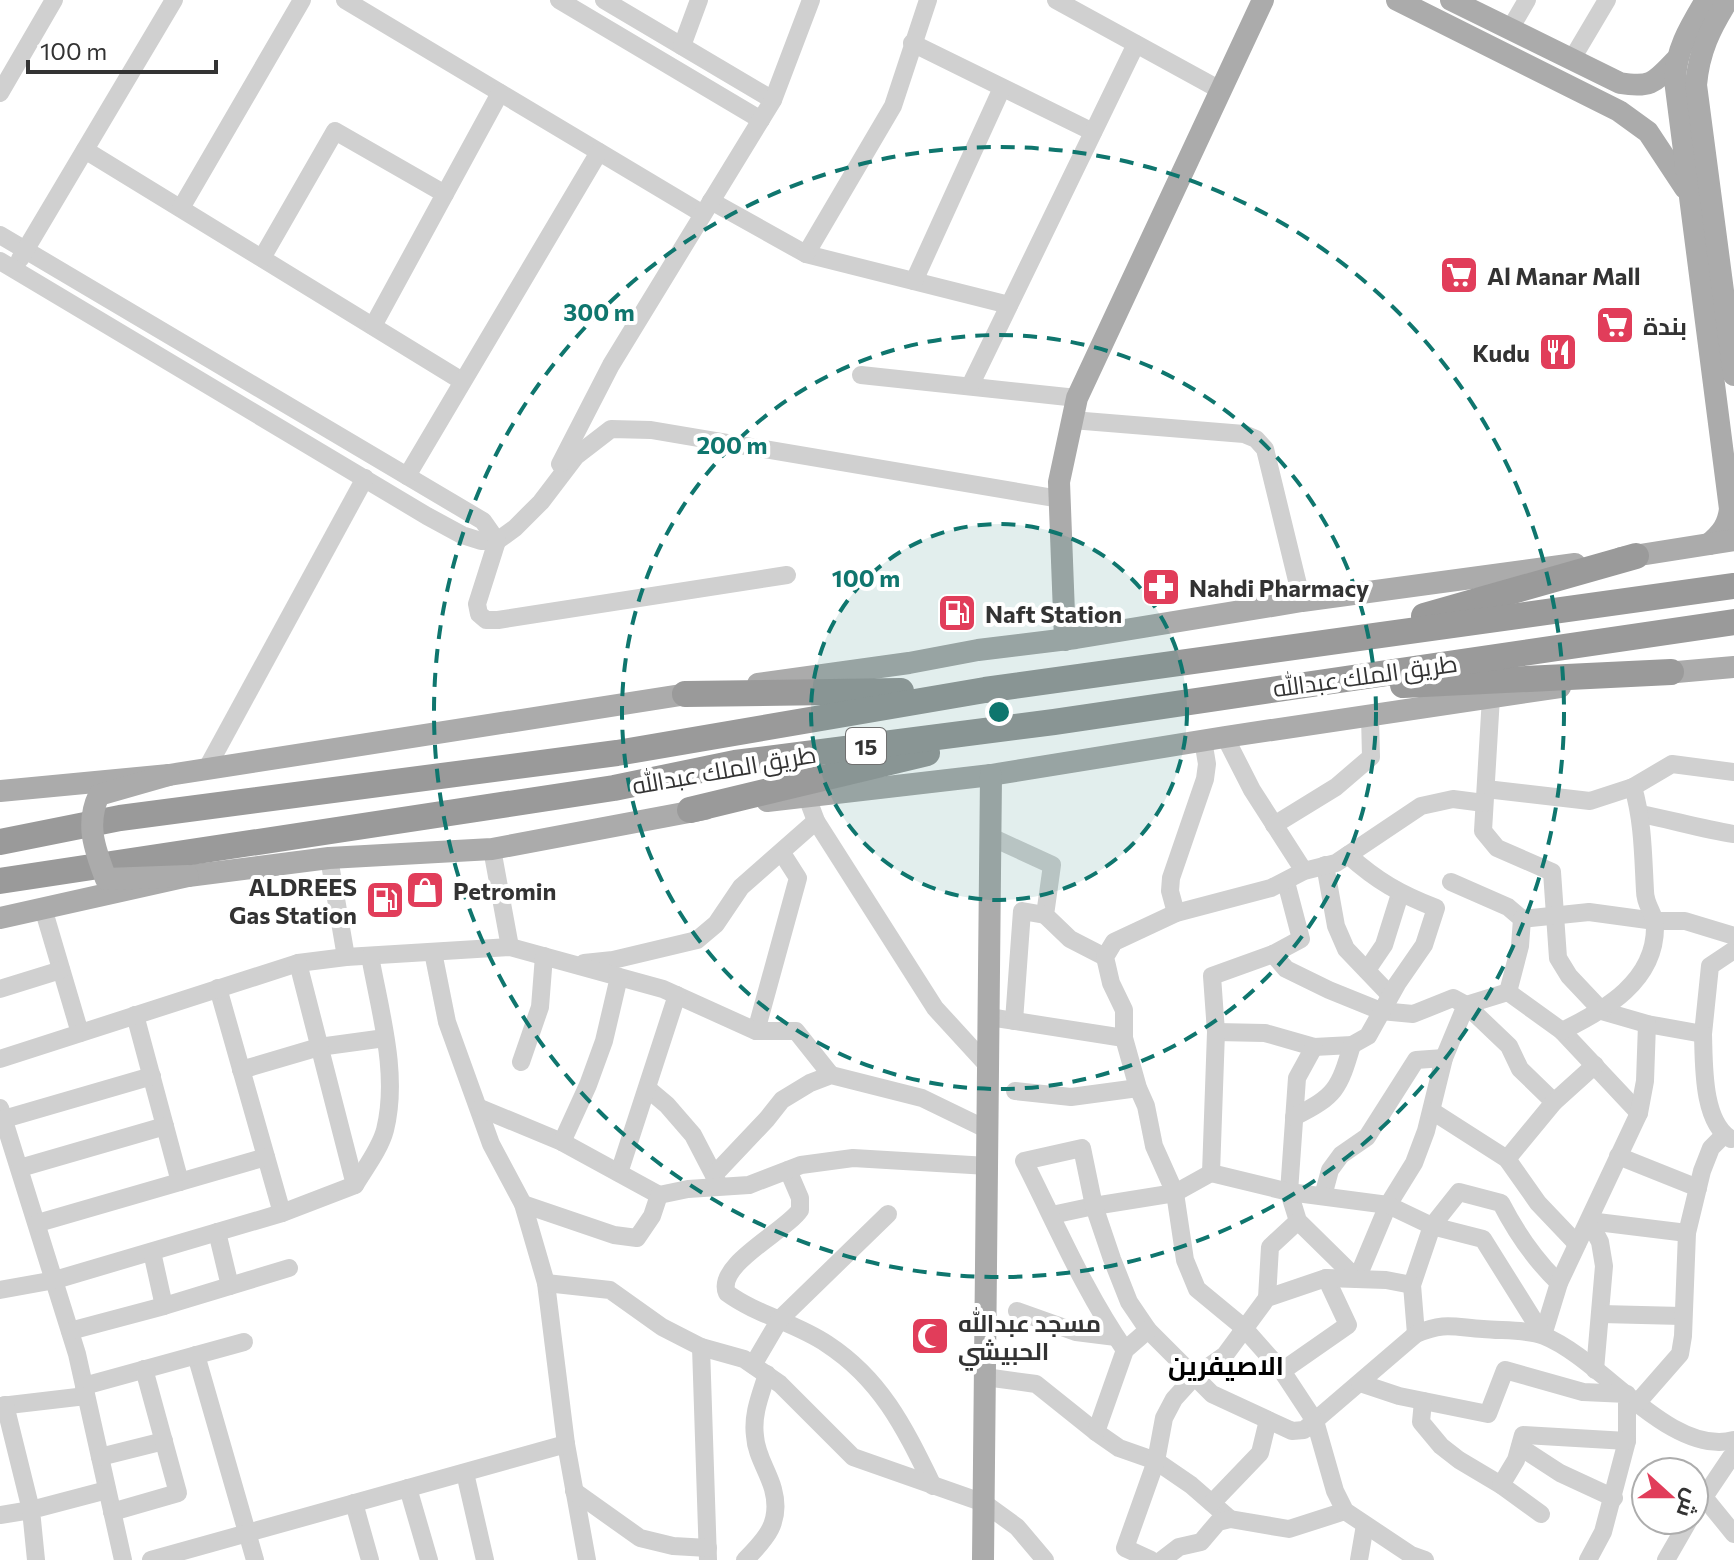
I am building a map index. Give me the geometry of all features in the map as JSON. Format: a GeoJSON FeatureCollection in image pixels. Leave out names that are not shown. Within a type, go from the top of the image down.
{"type":"FeatureCollection","features":[{"type":"Feature","properties":{"kind":"highway"},"geometry":{"type":"LineString","coordinates":[[1337,640],[1636,556]]}},
{"type":"Feature","properties":{"kind":"highway","name":"طريق الملك عبدالله"},"geometry":{"type":"LineString","coordinates":[[0,842],[120,818],[617,753],[985,690],[1734,586]]}},
{"type":"Feature","properties":{"kind":"highway","name":"طريق الملك عبدالله"},"geometry":{"type":"LineString","coordinates":[[0,881],[614,788],[735,763],[1054,722],[1734,622]]}},
{"type":"Feature","properties":{"kind":"highway"},"geometry":{"type":"LineString","coordinates":[[1244,693],[1671,672]]}},
{"type":"Feature","properties":{"kind":"highway"},"geometry":{"type":"LineString","coordinates":[[685,694],[985,690]]}},
{"type":"Feature","properties":{"kind":"highway"},"geometry":{"type":"LineString","coordinates":[[690,810],[1054,722]]}},
{"type":"Feature","properties":{"kind":"main road"},"geometry":{"type":"LineString","coordinates":[[1397,0],[1619,111],[1648,132],[1690,195]]}},
{"type":"Feature","properties":{"kind":"main road"},"geometry":{"type":"LineString","coordinates":[[1451,0],[1620,83],[1642,86],[1659,77],[1675,61]]}},
{"type":"Feature","properties":{"kind":"main road"},"geometry":{"type":"LineString","coordinates":[[1706,0],[1682,40],[1675,61],[1675,80],[1730,509],[1722,533],[1709,544]]}},
{"type":"Feature","properties":{"kind":"main road"},"geometry":{"type":"LineString","coordinates":[[1728,0],[1710,29],[1698,59],[1696,85],[1734,375]]}},
{"type":"Feature","properties":{"kind":"main road"},"geometry":{"type":"LineString","coordinates":[[1065,640],[1059,482],[1077,398],[1263,3]]}},
{"type":"Feature","properties":{"kind":"main road"},"geometry":{"type":"LineString","coordinates":[[0,791],[169,775],[685,694],[1065,640],[1302,601],[1734,540]]}},
{"type":"Feature","properties":{"kind":"main road"},"geometry":{"type":"LineString","coordinates":[[0,918],[188,876],[329,858],[492,849],[690,810],[991,775],[1491,697],[1671,672],[1734,667]]}},
{"type":"Feature","properties":{"kind":"main road"},"geometry":{"type":"LineString","coordinates":[[169,775],[99,795],[91,812],[95,851],[106,879],[188,876]]}},
{"type":"Feature","properties":{"kind":"main road"},"geometry":{"type":"LineString","coordinates":[[983,1560],[991,775]]}},
{"type":"Feature","properties":{"kind":"street"},"geometry":{"type":"LineString","coordinates":[[0,93],[54,0]]}},
{"type":"Feature","properties":{"kind":"street"},"geometry":{"type":"LineString","coordinates":[[174,0],[26,249],[7,265],[462,535],[481,541],[497,541],[541,502],[576,456],[611,429],[651,430],[1060,499]]}},
{"type":"Feature","properties":{"kind":"street"},"geometry":{"type":"LineString","coordinates":[[181,208],[302,0]]}},
{"type":"Feature","properties":{"kind":"street"},"geometry":{"type":"LineString","coordinates":[[345,0],[599,152],[707,208],[806,254],[1009,305]]}},
{"type":"Feature","properties":{"kind":"street"},"geometry":{"type":"LineString","coordinates":[[559,0],[761,120]]}},
{"type":"Feature","properties":{"kind":"street"},"geometry":{"type":"LineString","coordinates":[[604,0],[773,100]]}},
{"type":"Feature","properties":{"kind":"street"},"geometry":{"type":"LineString","coordinates":[[682,46],[699,0]]}},
{"type":"Feature","properties":{"kind":"street"},"geometry":{"type":"LineString","coordinates":[[541,502],[611,365],[773,100],[811,0]]}},
{"type":"Feature","properties":{"kind":"street"},"geometry":{"type":"LineString","coordinates":[[806,254],[883,125],[901,83],[928,0]]}},
{"type":"Feature","properties":{"kind":"street"},"geometry":{"type":"LineString","coordinates":[[1056,0],[1222,91]]}},
{"type":"Feature","properties":{"kind":"street"},"geometry":{"type":"LineString","coordinates":[[1510,29],[1527,0]]}},
{"type":"Feature","properties":{"kind":"street"},"geometry":{"type":"LineString","coordinates":[[1572,59],[1607,0]]}},
{"type":"Feature","properties":{"kind":"street"},"geometry":{"type":"LineString","coordinates":[[912,43],[1093,132]]}},
{"type":"Feature","properties":{"kind":"street"},"geometry":{"type":"LineString","coordinates":[[970,386],[1136,44]]}},
{"type":"Feature","properties":{"kind":"street"},"geometry":{"type":"LineString","coordinates":[[914,281],[1002,88]]}},
{"type":"Feature","properties":{"kind":"street"},"geometry":{"type":"LineString","coordinates":[[373,326],[500,93]]}},
{"type":"Feature","properties":{"kind":"street"},"geometry":{"type":"LineString","coordinates":[[262,258],[335,131],[445,194]]}},
{"type":"Feature","properties":{"kind":"street"},"geometry":{"type":"LineString","coordinates":[[85,150],[462,381]]}},
{"type":"Feature","properties":{"kind":"street"},"geometry":{"type":"LineString","coordinates":[[407,476],[599,152]]}},
{"type":"Feature","properties":{"kind":"street"},"geometry":{"type":"LineString","coordinates":[[0,235],[483,521],[497,541]]}},
{"type":"Feature","properties":{"kind":"street"},"geometry":{"type":"LineString","coordinates":[[861,375],[1077,398]]}},
{"type":"Feature","properties":{"kind":"street"},"geometry":{"type":"LineString","coordinates":[[1072,420],[1244,434],[1256,439],[1265,449],[1302,601]]}},
{"type":"Feature","properties":{"kind":"street"},"geometry":{"type":"LineString","coordinates":[[207,768],[365,478]]}},
{"type":"Feature","properties":{"kind":"street"},"geometry":{"type":"LineString","coordinates":[[497,541],[477,604],[479,614],[486,620],[787,575]]}},
{"type":"Feature","properties":{"kind":"street"},"geometry":{"type":"LineString","coordinates":[[1491,697],[1483,831],[1497,848],[1552,872],[1558,958],[1569,976],[1602,1011],[1647,1024],[1703,1034]]}},
{"type":"Feature","properties":{"kind":"street"},"geometry":{"type":"LineString","coordinates":[[1274,825],[1336,787],[1371,757],[1370,716]]}},
{"type":"Feature","properties":{"kind":"street"},"geometry":{"type":"LineString","coordinates":[[1214,738],[1304,871]]}},
{"type":"Feature","properties":{"kind":"street"},"geometry":{"type":"LineString","coordinates":[[1176,913],[1170,891],[1171,878],[1205,779],[1214,738]]}},
{"type":"Feature","properties":{"kind":"street"},"geometry":{"type":"LineString","coordinates":[[1425,1560],[1411,1555],[1345,1511],[1335,1491],[1315,1421],[1282,1371],[1243,1327],[1197,1289],[1185,1260],[1175,1193],[1154,1146],[1146,1106],[1124,1038],[1124,1010],[1111,983],[1105,957],[1114,942],[1176,913],[1271,888],[1304,871],[1348,855],[1421,806],[1485,796],[1590,801],[1633,787],[1672,764],[1734,772]]}},
{"type":"Feature","properties":{"kind":"street"},"geometry":{"type":"LineString","coordinates":[[1562,1031],[1602,1011],[1626,992],[1647,959],[1654,940],[1655,921],[1645,903],[1641,814],[1633,787]]}},
{"type":"Feature","properties":{"kind":"street"},"geometry":{"type":"LineString","coordinates":[[807,797],[816,821],[935,1008],[989,1067]]}},
{"type":"Feature","properties":{"kind":"street"},"geometry":{"type":"LineString","coordinates":[[1641,814],[1674,820],[1703,830],[1734,834]]}},
{"type":"Feature","properties":{"kind":"street"},"geometry":{"type":"LineString","coordinates":[[574,965],[613,960],[697,940],[716,924],[741,887],[816,821]]}},
{"type":"Feature","properties":{"kind":"street"},"geometry":{"type":"LineString","coordinates":[[991,837],[1052,865],[1045,915]]}},
{"type":"Feature","properties":{"kind":"street"},"geometry":{"type":"LineString","coordinates":[[492,849],[510,947]]}},
{"type":"Feature","properties":{"kind":"street"},"geometry":{"type":"LineString","coordinates":[[756,1031],[798,878],[782,853]]}},
{"type":"Feature","properties":{"kind":"street"},"geometry":{"type":"LineString","coordinates":[[1216,1032],[1265,1033],[1314,1047],[1352,1045],[1368,1036],[1390,995],[1424,945],[1436,908],[1400,894],[1372,877],[1348,855]]}},
{"type":"Feature","properties":{"kind":"street"},"geometry":{"type":"LineString","coordinates":[[329,858],[346,957]]}},
{"type":"Feature","properties":{"kind":"street"},"geometry":{"type":"LineString","coordinates":[[1325,865],[1336,926],[1346,949],[1390,995]]}},
{"type":"Feature","properties":{"kind":"street"},"geometry":{"type":"LineString","coordinates":[[1211,1173],[1216,1032],[1212,976],[1273,954],[1301,939],[1286,882]]}},
{"type":"Feature","properties":{"kind":"street"},"geometry":{"type":"LineString","coordinates":[[1451,882],[1508,907],[1522,919],[1589,912],[1655,921],[1685,921],[1734,936]]}},
{"type":"Feature","properties":{"kind":"street"},"geometry":{"type":"LineString","coordinates":[[1367,970],[1384,945],[1400,894]]}},
{"type":"Feature","properties":{"kind":"street"},"geometry":{"type":"LineString","coordinates":[[43,908],[80,1033]]}},
{"type":"Feature","properties":{"kind":"street"},"geometry":{"type":"LineString","coordinates":[[1014,1021],[1022,911],[1045,915],[1070,939],[1105,957]]}},
{"type":"Feature","properties":{"kind":"street"},"geometry":{"type":"LineString","coordinates":[[1508,992],[1520,946],[1522,919]]}},
{"type":"Feature","properties":{"kind":"street"},"geometry":{"type":"LineString","coordinates":[[0,1059],[298,963],[510,947],[677,995],[756,1031],[796,1031],[831,1075]]}},
{"type":"Feature","properties":{"kind":"street"},"geometry":{"type":"LineString","coordinates":[[1588,1560],[1603,1532],[1614,1498],[1627,1441],[1632,1398],[1680,1354],[1687,1233],[1711,1148],[1729,1138],[1711,1109],[1706,1089],[1703,1034],[1710,966],[1734,950]]}},
{"type":"Feature","properties":{"kind":"street"},"geometry":{"type":"LineString","coordinates":[[433,952],[447,1022],[491,1144],[523,1204],[546,1283],[566,1444],[587,1560]]}},
{"type":"Feature","properties":{"kind":"street"},"geometry":{"type":"LineString","coordinates":[[1273,954],[1286,969],[1381,1011],[1413,1014],[1453,998],[1466,1005],[1509,1046],[1520,1069],[1554,1102]]}},
{"type":"Feature","properties":{"kind":"street"},"geometry":{"type":"LineString","coordinates":[[0,1290],[55,1280],[152,1252],[282,1213],[355,1185],[384,1133],[391,1095],[385,1038],[370,956]]}},
{"type":"Feature","properties":{"kind":"street"},"geometry":{"type":"LineString","coordinates":[[521,1062],[540,1007],[544,956]]}},
{"type":"Feature","properties":{"kind":"street"},"geometry":{"type":"LineString","coordinates":[[298,963],[355,1185]]}},
{"type":"Feature","properties":{"kind":"street"},"geometry":{"type":"LineString","coordinates":[[0,989],[61,970]]}},
{"type":"Feature","properties":{"kind":"street"},"geometry":{"type":"LineString","coordinates":[[562,1142],[604,1041],[619,977]]}},
{"type":"Feature","properties":{"kind":"street"},"geometry":{"type":"LineString","coordinates":[[218,988],[282,1213]]}},
{"type":"Feature","properties":{"kind":"street"},"geometry":{"type":"LineString","coordinates":[[1466,1005],[1508,992]]}},
{"type":"Feature","properties":{"kind":"street"},"geometry":{"type":"LineString","coordinates":[[1508,992],[1562,1031],[1639,1113]]}},
{"type":"Feature","properties":{"kind":"street"},"geometry":{"type":"LineString","coordinates":[[619,1173],[677,995]]}},
{"type":"Feature","properties":{"kind":"street"},"geometry":{"type":"LineString","coordinates":[[1357,1279],[1388,1205],[1414,1163],[1432,1111],[1444,1058],[1466,1005]]}},
{"type":"Feature","properties":{"kind":"street"},"geometry":{"type":"LineString","coordinates":[[135,1015],[180,1182]]}},
{"type":"Feature","properties":{"kind":"street"},"geometry":{"type":"LineString","coordinates":[[989,1017],[1124,1038]]}},
{"type":"Feature","properties":{"kind":"street"},"geometry":{"type":"LineString","coordinates":[[1543,1335],[1559,1283],[1639,1113],[1645,1081],[1647,1024]]}},
{"type":"Feature","properties":{"kind":"street"},"geometry":{"type":"LineString","coordinates":[[241,1070],[319,1047],[385,1038]]}},
{"type":"Feature","properties":{"kind":"street"},"geometry":{"type":"LineString","coordinates":[[1294,1117],[1325,1102],[1342,1077],[1352,1045]]}},
{"type":"Feature","properties":{"kind":"street"},"geometry":{"type":"LineString","coordinates":[[1314,1047],[1297,1078],[1289,1192],[1298,1221],[1357,1279]]}},
{"type":"Feature","properties":{"kind":"street"},"geometry":{"type":"LineString","coordinates":[[1323,1196],[1330,1170],[1341,1155],[1367,1137],[1416,1060],[1444,1058]]}},
{"type":"Feature","properties":{"kind":"street"},"geometry":{"type":"LineString","coordinates":[[1507,1159],[1554,1102],[1595,1065]]}},
{"type":"Feature","properties":{"kind":"street"},"geometry":{"type":"LineString","coordinates":[[717,1181],[782,1100],[810,1083],[831,1075],[922,1098],[988,1130]]}},
{"type":"Feature","properties":{"kind":"street"},"geometry":{"type":"LineString","coordinates":[[123,1560],[70,1331],[2,1114],[152,1076]]}},
{"type":"Feature","properties":{"kind":"street"},"geometry":{"type":"LineString","coordinates":[[1015,1091],[1071,1097],[1138,1088]]}},
{"type":"Feature","properties":{"kind":"street"},"geometry":{"type":"LineString","coordinates":[[648,1089],[693,1135],[717,1181]]}},
{"type":"Feature","properties":{"kind":"street"},"geometry":{"type":"LineString","coordinates":[[480,1108],[562,1142],[659,1195],[717,1181],[749,1185],[801,1165],[853,1158],[988,1166]]}},
{"type":"Feature","properties":{"kind":"street"},"geometry":{"type":"LineString","coordinates":[[1432,1111],[1507,1159],[1538,1203],[1577,1244]]}},
{"type":"Feature","properties":{"kind":"street"},"geometry":{"type":"LineString","coordinates":[[20,1168],[165,1126]]}},
{"type":"Feature","properties":{"kind":"street"},"geometry":{"type":"LineString","coordinates":[[1096,1432],[1120,1344],[1078,1271],[1024,1161],[1082,1148],[1094,1206],[1129,1302],[1148,1330],[1212,1394],[1292,1431],[1304,1430],[1416,1334],[1438,1325],[1543,1335]]}},
{"type":"Feature","properties":{"kind":"street"},"geometry":{"type":"LineString","coordinates":[[1618,1156],[1698,1188]]}},
{"type":"Feature","properties":{"kind":"street"},"geometry":{"type":"LineString","coordinates":[[38,1223],[266,1157]]}},
{"type":"Feature","properties":{"kind":"street"},"geometry":{"type":"LineString","coordinates":[[788,1170],[800,1198],[800,1210],[742,1258],[726,1279],[724,1288],[734,1298],[827,1344],[870,1378],[900,1420],[933,1486]]}},
{"type":"Feature","properties":{"kind":"street"},"geometry":{"type":"LineString","coordinates":[[1052,1215],[1175,1193],[1211,1173],[1289,1192],[1388,1205],[1432,1226],[1483,1239],[1543,1335],[1680,1433],[1703,1442],[1714,1442],[1733,1452],[1710,1486]]}},
{"type":"Feature","properties":{"kind":"street"},"geometry":{"type":"LineString","coordinates":[[1416,1334],[1412,1285],[1432,1226],[1459,1192],[1501,1203],[1521,1240],[1559,1283]]}},
{"type":"Feature","properties":{"kind":"street"},"geometry":{"type":"LineString","coordinates":[[523,1204],[614,1235],[637,1238],[652,1216],[659,1195]]}},
{"type":"Feature","properties":{"kind":"street"},"geometry":{"type":"LineString","coordinates":[[745,1560],[767,1539],[776,1515],[773,1489],[755,1437],[755,1413],[760,1370],[780,1319],[888,1214]]}},
{"type":"Feature","properties":{"kind":"street"},"geometry":{"type":"LineString","coordinates":[[1267,1298],[1270,1247],[1298,1221]]}},
{"type":"Feature","properties":{"kind":"street"},"geometry":{"type":"LineString","coordinates":[[1589,1221],[1687,1233]]}},
{"type":"Feature","properties":{"kind":"street"},"geometry":{"type":"LineString","coordinates":[[1589,1221],[1600,1242],[1604,1266],[1595,1370]]}},
{"type":"Feature","properties":{"kind":"street"},"geometry":{"type":"LineString","coordinates":[[217,1232],[230,1286]]}},
{"type":"Feature","properties":{"kind":"street"},"geometry":{"type":"LineString","coordinates":[[152,1252],[164,1306]]}},
{"type":"Feature","properties":{"kind":"street"},"geometry":{"type":"LineString","coordinates":[[70,1331],[289,1268]]}},
{"type":"Feature","properties":{"kind":"street"},"geometry":{"type":"LineString","coordinates":[[1282,1371],[1348,1325],[1326,1278]]}},
{"type":"Feature","properties":{"kind":"street"},"geometry":{"type":"LineString","coordinates":[[1151,1560],[1125,1548],[1156,1461],[1164,1418],[1174,1399],[1194,1377],[1225,1355],[1267,1298],[1326,1278],[1386,1280],[1412,1285]]}},
{"type":"Feature","properties":{"kind":"street"},"geometry":{"type":"LineString","coordinates":[[546,1283],[610,1290],[662,1327],[701,1347],[744,1359],[780,1384],[853,1457],[984,1503],[1017,1527],[1045,1560]]}},
{"type":"Feature","properties":{"kind":"street"},"geometry":{"type":"LineString","coordinates":[[1017,1311],[1120,1344],[1148,1330]]}},
{"type":"Feature","properties":{"kind":"street"},"geometry":{"type":"LineString","coordinates":[[1601,1314],[1682,1316]]}},
{"type":"Feature","properties":{"kind":"street"},"geometry":{"type":"LineString","coordinates":[[36,1560],[31,1510],[3,1406],[85,1391],[144,1369],[244,1342]]}},
{"type":"Feature","properties":{"kind":"street"},"geometry":{"type":"LineString","coordinates":[[574,1491],[640,1538],[708,1554],[701,1347]]}},
{"type":"Feature","properties":{"kind":"street"},"geometry":{"type":"LineString","coordinates":[[196,1355],[255,1560]]}},
{"type":"Feature","properties":{"kind":"street"},"geometry":{"type":"LineString","coordinates":[[112,1512],[178,1493],[144,1369]]}},
{"type":"Feature","properties":{"kind":"street"},"geometry":{"type":"LineString","coordinates":[[1360,1383],[1399,1396],[1488,1414],[1505,1370],[1583,1392],[1632,1398]]}},
{"type":"Feature","properties":{"kind":"street"},"geometry":{"type":"LineString","coordinates":[[985,1377],[1036,1384],[1119,1448],[1156,1461],[1191,1485],[1230,1519]]}},
{"type":"Feature","properties":{"kind":"street"},"geometry":{"type":"LineString","coordinates":[[1423,1401],[1421,1422],[1441,1446],[1541,1514]]}},
{"type":"Feature","properties":{"kind":"street"},"geometry":{"type":"LineString","coordinates":[[1212,1503],[1260,1453],[1268,1420]]}},
{"type":"Feature","properties":{"kind":"street"},"geometry":{"type":"LineString","coordinates":[[1501,1485],[1516,1460],[1523,1435],[1627,1441]]}},
{"type":"Feature","properties":{"kind":"street"},"geometry":{"type":"LineString","coordinates":[[100,1457],[164,1441]]}},
{"type":"Feature","properties":{"kind":"street"},"geometry":{"type":"LineString","coordinates":[[151,1560],[196,1554],[248,1533],[566,1444]]}},
{"type":"Feature","properties":{"kind":"street"},"geometry":{"type":"LineString","coordinates":[[1520,1447],[1560,1473],[1614,1498]]}},
{"type":"Feature","properties":{"kind":"street"},"geometry":{"type":"LineString","coordinates":[[465,1473],[485,1560]]}},
{"type":"Feature","properties":{"kind":"street"},"geometry":{"type":"LineString","coordinates":[[408,1488],[429,1560]]}},
{"type":"Feature","properties":{"kind":"street"},"geometry":{"type":"LineString","coordinates":[[0,1515],[107,1490]]}},
{"type":"Feature","properties":{"kind":"street"},"geometry":{"type":"LineString","coordinates":[[354,1503],[370,1560]]}},
{"type":"Feature","properties":{"kind":"street"},"geometry":{"type":"LineString","coordinates":[[1162,1560],[1201,1542],[1218,1522],[1230,1519],[1289,1529],[1345,1511]]}},
{"type":"Feature","properties":{"kind":"street"},"geometry":{"type":"LineString","coordinates":[[1710,1514],[1734,1534]]}},
{"type":"Feature","properties":{"kind":"street"},"geometry":{"type":"LineString","coordinates":[[1359,1560],[1365,1525]]}},
{"type":"Feature","properties":{"kind":"street"},"geometry":{"type":"LineString","coordinates":[[1666,1560],[1680,1536]]}},
{"type":"Feature","properties":{"kind":"place","name":"Al Manar Mall"},"geometry":{"type":"Point","coordinates":[1459,275]}},
{"type":"Feature","properties":{"kind":"place","name":"بندة"},"geometry":{"type":"Point","coordinates":[1615,325]}},
{"type":"Feature","properties":{"kind":"place","name":"Kudu"},"geometry":{"type":"Point","coordinates":[1558,352]}},
{"type":"Feature","properties":{"kind":"place","name":"Nahdi Pharmacy"},"geometry":{"type":"Point","coordinates":[1161,587]}},
{"type":"Feature","properties":{"kind":"place","name":"Naft Station"},"geometry":{"type":"Point","coordinates":[957,613]}},
{"type":"Feature","properties":{"kind":"place","name":"Petromin"},"geometry":{"type":"Point","coordinates":[425,890]}},
{"type":"Feature","properties":{"kind":"place","name":"ALDREES Gas Station"},"geometry":{"type":"Point","coordinates":[385,900]}},
{"type":"Feature","properties":{"kind":"place","name":"مسجد عبدالله الحبيشي"},"geometry":{"type":"Point","coordinates":[930,1336]}},
{"type":"Feature","properties":{"kind":"district","name":"الاصيفرين"},"geometry":{"type":"Point","coordinates":[1226,1364]}}]}
